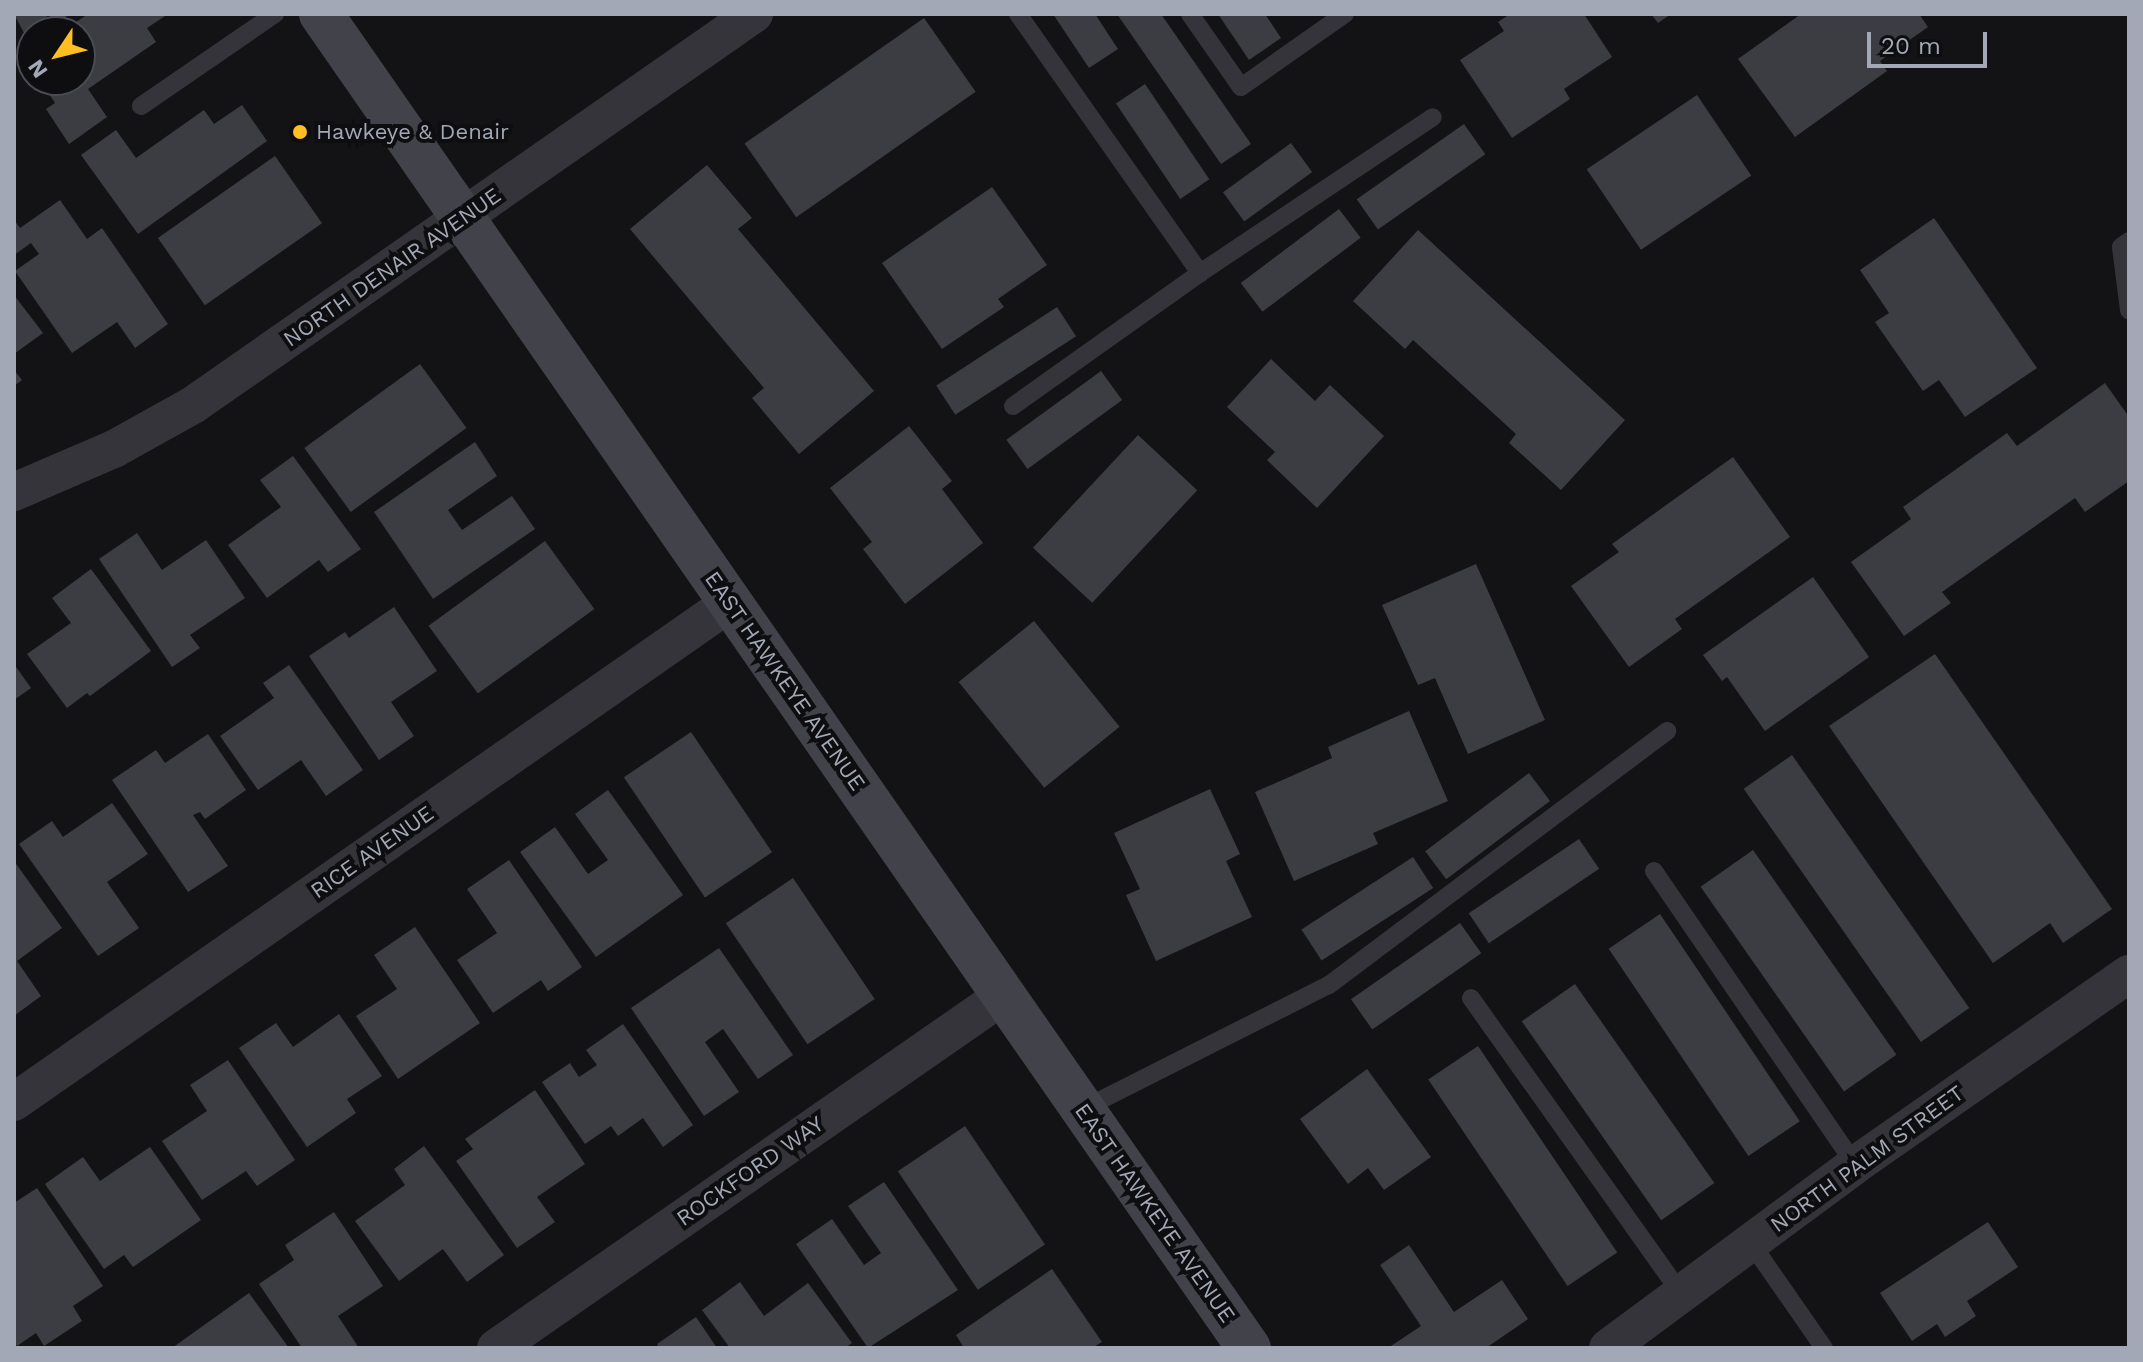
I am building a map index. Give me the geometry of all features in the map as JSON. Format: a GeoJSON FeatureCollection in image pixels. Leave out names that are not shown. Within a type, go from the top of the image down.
{"type":"FeatureCollection","features":[{"type":"Feature","properties":{"kind":"street","name":"EAST HAWKEYE AVENUE"},"geometry":{"type":"LineString","coordinates":[[321,14],[1249,1348]]}},
{"type":"Feature","properties":{"kind":"street","name":"NORTH DENAIR AVENUE"},"geometry":{"type":"LineString","coordinates":[[14,492],[114,449],[193,405],[754,14]]}},
{"type":"Feature","properties":{"kind":"street","name":"RICE AVENUE"},"geometry":{"type":"LineString","coordinates":[[14,1102],[731,602]]}},
{"type":"Feature","properties":{"kind":"street","name":"NORTH PALM STREET"},"geometry":{"type":"LineString","coordinates":[[1608,1348],[1683,1296],[1855,1165],[2129,974]]}},
{"type":"Feature","properties":{"kind":"street","name":"ROCKFORD WAY"},"geometry":{"type":"LineString","coordinates":[[496,1348],[1004,995]]}},
{"type":"Feature","properties":{"kind":"lane"},"geometry":{"type":"LineString","coordinates":[[141,106],[275,14]]}},
{"type":"Feature","properties":{"kind":"lane"},"geometry":{"type":"LineString","coordinates":[[1018,14],[1200,273]]}},
{"type":"Feature","properties":{"kind":"lane"},"geometry":{"type":"LineString","coordinates":[[1190,14],[1241,87],[1345,14]]}},
{"type":"Feature","properties":{"kind":"lane"},"geometry":{"type":"LineString","coordinates":[[1013,406],[1200,273],[1433,117]]}},
{"type":"Feature","properties":{"kind":"lane"},"geometry":{"type":"LineString","coordinates":[[2129,241],[2121,247],[2129,310]]}},
{"type":"Feature","properties":{"kind":"lane"},"geometry":{"type":"LineString","coordinates":[[1083,1109],[1329,985],[1667,731]]}},
{"type":"Feature","properties":{"kind":"lane"},"geometry":{"type":"LineString","coordinates":[[1654,871],[1855,1165]]}},
{"type":"Feature","properties":{"kind":"lane"},"geometry":{"type":"LineString","coordinates":[[1471,998],[1683,1296]]}},
{"type":"Feature","properties":{"kind":"lane"},"geometry":{"type":"LineString","coordinates":[[1751,1243],[1824,1348]]}},
{"type":"Feature","properties":{"kind":"building"},"geometry":{"type":"Polygon","coordinates":[[[14,14],[70,14],[67,16],[16,18],[14,14]]]}},
{"type":"Feature","properties":{"kind":"building"},"geometry":{"type":"Polygon","coordinates":[[[168,14],[147,28],[156,42],[96,83],[96,16],[85,16],[168,14]]]}},
{"type":"Feature","properties":{"kind":"building"},"geometry":{"type":"Polygon","coordinates":[[[1053,14],[1095,14],[1118,49],[1089,68],[1053,14]]]}},
{"type":"Feature","properties":{"kind":"building"},"geometry":{"type":"Polygon","coordinates":[[[1117,14],[1161,14],[1251,144],[1221,164],[1117,14]]]}},
{"type":"Feature","properties":{"kind":"building"},"geometry":{"type":"Polygon","coordinates":[[[1218,14],[1265,14],[1281,38],[1249,60],[1218,14]]]}},
{"type":"Feature","properties":{"kind":"building"},"geometry":{"type":"Polygon","coordinates":[[[1510,14],[1584,14],[1612,57],[1564,89],[1570,99],[1512,138],[1460,60],[1504,31],[1498,22],[1510,14]]]}},
{"type":"Feature","properties":{"kind":"building"},"geometry":{"type":"Polygon","coordinates":[[[1651,14],[1671,14],[1658,23],[1651,14]]]}},
{"type":"Feature","properties":{"kind":"building"},"geometry":{"type":"Polygon","coordinates":[[[1801,14],[1919,14],[1928,27],[1880,61],[1887,71],[1795,137],[1738,59],[1801,14]]]}},
{"type":"Feature","properties":{"kind":"building"},"geometry":{"type":"Polygon","coordinates":[[[924,18],[976,92],[796,217],[745,144],[924,18]]]}},
{"type":"Feature","properties":{"kind":"building"},"geometry":{"type":"Polygon","coordinates":[[[1145,84],[1209,179],[1180,199],[1116,104],[1145,84]]]}},
{"type":"Feature","properties":{"kind":"building"},"geometry":{"type":"Polygon","coordinates":[[[1697,95],[1751,175],[1641,250],[1587,169],[1697,95]]]}},
{"type":"Feature","properties":{"kind":"building"},"geometry":{"type":"Polygon","coordinates":[[[50,96],[93,96],[107,117],[69,144],[46,109],[55,103],[50,96]]]}},
{"type":"Feature","properties":{"kind":"building"},"geometry":{"type":"Polygon","coordinates":[[[242,105],[267,141],[138,234],[81,155],[116,130],[136,158],[204,110],[214,124],[242,105]]]}},
{"type":"Feature","properties":{"kind":"building"},"geometry":{"type":"Polygon","coordinates":[[[1464,124],[1485,154],[1378,229],[1357,199],[1464,124]]]}},
{"type":"Feature","properties":{"kind":"building"},"geometry":{"type":"Polygon","coordinates":[[[1291,143],[1312,172],[1244,221],[1223,192],[1291,143]]]}},
{"type":"Feature","properties":{"kind":"building"},"geometry":{"type":"Polygon","coordinates":[[[275,156],[322,223],[205,305],[158,238],[275,156]]]}},
{"type":"Feature","properties":{"kind":"building"},"geometry":{"type":"Polygon","coordinates":[[[707,165],[752,218],[738,229],[874,391],[799,454],[752,398],[764,388],[630,229],[707,165]]]}},
{"type":"Feature","properties":{"kind":"building"},"geometry":{"type":"Polygon","coordinates":[[[992,187],[1047,265],[998,299],[1004,307],[942,349],[882,263],[992,187]]]}},
{"type":"Feature","properties":{"kind":"building"},"geometry":{"type":"Polygon","coordinates":[[[60,200],[87,239],[102,228],[168,324],[135,348],[117,322],[72,353],[15,271],[39,254],[31,243],[14,255],[14,220],[20,228],[60,200]]]}},
{"type":"Feature","properties":{"kind":"building"},"geometry":{"type":"Polygon","coordinates":[[[1339,209],[1361,238],[1262,312],[1241,283],[1339,209]]]}},
{"type":"Feature","properties":{"kind":"building"},"geometry":{"type":"Polygon","coordinates":[[[1934,218],[2037,368],[1965,417],[1939,380],[1923,391],[1875,322],[1889,313],[1860,270],[1934,218]]]}},
{"type":"Feature","properties":{"kind":"building"},"geometry":{"type":"Polygon","coordinates":[[[1418,230],[1625,420],[1561,490],[1509,443],[1516,434],[1413,340],[1405,349],[1353,301],[1418,230]]]}},
{"type":"Feature","properties":{"kind":"building"},"geometry":{"type":"Polygon","coordinates":[[[14,295],[43,333],[14,354],[14,295]]]}},
{"type":"Feature","properties":{"kind":"building"},"geometry":{"type":"Polygon","coordinates":[[[1057,307],[1076,336],[955,415],[936,385],[1057,307]]]}},
{"type":"Feature","properties":{"kind":"building"},"geometry":{"type":"Polygon","coordinates":[[[1271,359],[1315,401],[1330,385],[1384,436],[1317,508],[1267,460],[1275,452],[1227,407],[1271,359]]]}},
{"type":"Feature","properties":{"kind":"building"},"geometry":{"type":"Polygon","coordinates":[[[420,364],[466,428],[351,512],[304,448],[420,364]]]}},
{"type":"Feature","properties":{"kind":"building"},"geometry":{"type":"Polygon","coordinates":[[[14,370],[22,380],[14,386],[14,370]]]}},
{"type":"Feature","properties":{"kind":"building"},"geometry":{"type":"Polygon","coordinates":[[[1101,371],[1122,400],[1028,469],[1006,440],[1101,371]]]}},
{"type":"Feature","properties":{"kind":"building"},"geometry":{"type":"Polygon","coordinates":[[[2105,383],[2129,417],[2129,481],[2085,512],[2075,498],[1942,592],[1951,603],[1904,636],[1851,562],[1911,519],[1903,507],[2007,433],[2017,446],[2105,383]]]}},
{"type":"Feature","properties":{"kind":"building"},"geometry":{"type":"Polygon","coordinates":[[[909,426],[952,481],[942,489],[983,543],[905,604],[863,549],[872,542],[830,488],[909,426]]]}},
{"type":"Feature","properties":{"kind":"building"},"geometry":{"type":"Polygon","coordinates":[[[1138,435],[1197,490],[1092,603],[1033,548],[1138,435]]]}},
{"type":"Feature","properties":{"kind":"building"},"geometry":{"type":"Polygon","coordinates":[[[475,442],[497,476],[448,510],[462,530],[512,496],[535,529],[433,599],[374,512],[475,442]]]}},
{"type":"Feature","properties":{"kind":"building"},"geometry":{"type":"Polygon","coordinates":[[[293,456],[361,549],[328,572],[319,560],[267,598],[228,545],[281,507],[260,480],[293,456]]]}},
{"type":"Feature","properties":{"kind":"building"},"geometry":{"type":"Polygon","coordinates":[[[1733,457],[1790,537],[1675,619],[1682,629],[1629,667],[1571,586],[1619,552],[1612,544],[1733,457]]]}},
{"type":"Feature","properties":{"kind":"building"},"geometry":{"type":"Polygon","coordinates":[[[137,533],[162,570],[206,540],[245,598],[190,635],[200,648],[172,667],[99,559],[137,533]]]}},
{"type":"Feature","properties":{"kind":"building"},"geometry":{"type":"Polygon","coordinates":[[[545,541],[594,609],[478,694],[429,626],[545,541]]]}},
{"type":"Feature","properties":{"kind":"building"},"geometry":{"type":"Polygon","coordinates":[[[1476,564],[1545,720],[1468,754],[1435,678],[1418,685],[1382,605],[1476,564]]]}},
{"type":"Feature","properties":{"kind":"building"},"geometry":{"type":"Polygon","coordinates":[[[91,569],[151,651],[90,696],[87,693],[67,708],[27,654],[71,623],[52,598],[91,569]]]}},
{"type":"Feature","properties":{"kind":"building"},"geometry":{"type":"Polygon","coordinates":[[[1813,577],[1869,657],[1765,731],[1727,677],[1722,681],[1703,655],[1813,577]]]}},
{"type":"Feature","properties":{"kind":"building"},"geometry":{"type":"Polygon","coordinates":[[[394,607],[437,671],[391,702],[414,736],[379,760],[309,656],[345,632],[349,638],[394,607]]]}},
{"type":"Feature","properties":{"kind":"building"},"geometry":{"type":"Polygon","coordinates":[[[1034,621],[1120,727],[1044,788],[959,682],[1034,621]]]}},
{"type":"Feature","properties":{"kind":"building"},"geometry":{"type":"Polygon","coordinates":[[[1935,654],[2112,909],[2063,943],[2050,923],[1993,963],[1829,726],[1935,654]]]}},
{"type":"Feature","properties":{"kind":"building"},"geometry":{"type":"Polygon","coordinates":[[[14,664],[31,688],[14,700],[14,664]]]}},
{"type":"Feature","properties":{"kind":"building"},"geometry":{"type":"Polygon","coordinates":[[[289,665],[363,770],[326,796],[301,760],[258,790],[220,736],[274,698],[263,683],[289,665]]]}},
{"type":"Feature","properties":{"kind":"building"},"geometry":{"type":"Polygon","coordinates":[[[1409,711],[1448,801],[1373,833],[1378,844],[1294,881],[1255,792],[1332,758],[1328,747],[1409,711]]]}},
{"type":"Feature","properties":{"kind":"building"},"geometry":{"type":"Polygon","coordinates":[[[691,732],[772,852],[705,898],[624,777],[691,732]]]}},
{"type":"Feature","properties":{"kind":"building"},"geometry":{"type":"Polygon","coordinates":[[[208,734],[246,790],[205,819],[200,812],[193,815],[228,866],[188,892],[112,780],[156,750],[165,763],[208,734]]]}},
{"type":"Feature","properties":{"kind":"building"},"geometry":{"type":"Polygon","coordinates":[[[1792,755],[1969,1008],[1921,1042],[1744,789],[1792,755]]]}},
{"type":"Feature","properties":{"kind":"building"},"geometry":{"type":"Polygon","coordinates":[[[1529,773],[1550,801],[1446,879],[1425,851],[1529,773]]]}},
{"type":"Feature","properties":{"kind":"building"},"geometry":{"type":"Polygon","coordinates":[[[1210,789],[1240,854],[1226,861],[1252,917],[1156,961],[1126,895],[1140,889],[1114,833],[1210,789]]]}},
{"type":"Feature","properties":{"kind":"building"},"geometry":{"type":"Polygon","coordinates":[[[608,790],[683,895],[596,957],[520,852],[555,827],[588,874],[608,860],[575,814],[608,790]]]}},
{"type":"Feature","properties":{"kind":"building"},"geometry":{"type":"Polygon","coordinates":[[[112,803],[148,854],[107,882],[139,928],[98,956],[19,844],[52,821],[63,837],[112,803]]]}},
{"type":"Feature","properties":{"kind":"building"},"geometry":{"type":"Polygon","coordinates":[[[1579,839],[1599,869],[1489,943],[1469,913],[1579,839]]]}},
{"type":"Feature","properties":{"kind":"building"},"geometry":{"type":"Polygon","coordinates":[[[1753,850],[1896,1055],[1844,1091],[1701,887],[1753,850]]]}},
{"type":"Feature","properties":{"kind":"building"},"geometry":{"type":"Polygon","coordinates":[[[1413,857],[1433,888],[1322,960],[1301,929],[1413,857]]]}},
{"type":"Feature","properties":{"kind":"building"},"geometry":{"type":"Polygon","coordinates":[[[509,860],[582,967],[548,991],[541,980],[493,1013],[457,960],[497,933],[467,889],[509,860]]]}},
{"type":"Feature","properties":{"kind":"building"},"geometry":{"type":"Polygon","coordinates":[[[14,861],[62,928],[17,961],[41,996],[14,1016],[14,861]]]}},
{"type":"Feature","properties":{"kind":"building"},"geometry":{"type":"Polygon","coordinates":[[[793,878],[875,999],[807,1044],[726,923],[793,878]]]}},
{"type":"Feature","properties":{"kind":"building"},"geometry":{"type":"Polygon","coordinates":[[[1660,914],[1800,1121],[1748,1156],[1609,949],[1660,914]]]}},
{"type":"Feature","properties":{"kind":"building"},"geometry":{"type":"Polygon","coordinates":[[[1460,923],[1481,953],[1372,1030],[1351,999],[1460,923]]]}},
{"type":"Feature","properties":{"kind":"building"},"geometry":{"type":"Polygon","coordinates":[[[415,927],[480,1023],[398,1079],[356,1016],[397,989],[374,955],[415,927]]]}},
{"type":"Feature","properties":{"kind":"building"},"geometry":{"type":"Polygon","coordinates":[[[719,948],[793,1055],[758,1079],[723,1029],[705,1042],[739,1092],[704,1116],[631,1008],[719,948]]]}},
{"type":"Feature","properties":{"kind":"building"},"geometry":{"type":"Polygon","coordinates":[[[1575,984],[1714,1183],[1661,1220],[1522,1021],[1575,984]]]}},
{"type":"Feature","properties":{"kind":"building"},"geometry":{"type":"Polygon","coordinates":[[[339,1014],[382,1076],[347,1099],[356,1113],[307,1147],[239,1048],[276,1023],[293,1047],[339,1014]]]}},
{"type":"Feature","properties":{"kind":"building"},"geometry":{"type":"Polygon","coordinates":[[[623,1024],[693,1125],[663,1147],[643,1118],[618,1136],[611,1126],[585,1144],[542,1082],[570,1063],[579,1077],[597,1065],[586,1050],[623,1024]]]}},
{"type":"Feature","properties":{"kind":"building"},"geometry":{"type":"Polygon","coordinates":[[[1478,1046],[1617,1252],[1567,1286],[1428,1080],[1478,1046]]]}},
{"type":"Feature","properties":{"kind":"building"},"geometry":{"type":"Polygon","coordinates":[[[228,1060],[295,1160],[257,1186],[246,1171],[202,1200],[162,1141],[207,1111],[190,1085],[228,1060]]]}},
{"type":"Feature","properties":{"kind":"building"},"geometry":{"type":"Polygon","coordinates":[[[1367,1069],[1431,1157],[1384,1190],[1368,1168],[1348,1184],[1300,1119],[1367,1069]]]}},
{"type":"Feature","properties":{"kind":"building"},"geometry":{"type":"Polygon","coordinates":[[[535,1090],[585,1164],[537,1197],[555,1222],[517,1248],[456,1161],[473,1149],[465,1139],[535,1090]]]}},
{"type":"Feature","properties":{"kind":"building"},"geometry":{"type":"Polygon","coordinates":[[[965,1126],[1045,1245],[978,1290],[898,1171],[965,1126]]]}},
{"type":"Feature","properties":{"kind":"building"},"geometry":{"type":"Polygon","coordinates":[[[424,1146],[504,1255],[467,1282],[443,1249],[399,1281],[355,1221],[405,1185],[394,1169],[424,1146]]]}},
{"type":"Feature","properties":{"kind":"building"},"geometry":{"type":"Polygon","coordinates":[[[150,1147],[201,1220],[133,1267],[124,1255],[104,1269],[45,1184],[83,1157],[100,1181],[150,1147]]]}},
{"type":"Feature","properties":{"kind":"building"},"geometry":{"type":"Polygon","coordinates":[[[884,1182],[958,1290],[868,1348],[796,1244],[832,1219],[864,1265],[881,1253],[848,1206],[884,1182]]]}},
{"type":"Feature","properties":{"kind":"building"},"geometry":{"type":"Polygon","coordinates":[[[37,1188],[103,1286],[73,1306],[82,1321],[44,1346],[36,1333],[17,1346],[14,1341],[14,1203],[37,1188]]]}},
{"type":"Feature","properties":{"kind":"building"},"geometry":{"type":"Polygon","coordinates":[[[334,1212],[383,1286],[338,1316],[359,1348],[302,1348],[259,1284],[294,1260],[285,1245],[334,1212]]]}},
{"type":"Feature","properties":{"kind":"building"},"geometry":{"type":"Polygon","coordinates":[[[1988,1222],[2018,1267],[1967,1301],[1976,1316],[1945,1337],[1937,1324],[1912,1341],[1880,1293],[1988,1222]]]}},
{"type":"Feature","properties":{"kind":"building"},"geometry":{"type":"Polygon","coordinates":[[[1409,1245],[1454,1312],[1502,1280],[1528,1319],[1486,1348],[1388,1348],[1421,1326],[1380,1265],[1409,1245]]]}},
{"type":"Feature","properties":{"kind":"building"},"geometry":{"type":"Polygon","coordinates":[[[1052,1269],[1102,1342],[1092,1348],[964,1348],[956,1335],[1052,1269]]]}},
{"type":"Feature","properties":{"kind":"building"},"geometry":{"type":"Polygon","coordinates":[[[740,1282],[764,1316],[808,1283],[852,1343],[845,1348],[730,1348],[702,1310],[740,1282]]]}},
{"type":"Feature","properties":{"kind":"building"},"geometry":{"type":"Polygon","coordinates":[[[249,1293],[289,1348],[172,1348],[249,1293]]]}},
{"type":"Feature","properties":{"kind":"building"},"geometry":{"type":"Polygon","coordinates":[[[696,1317],[717,1348],[659,1348],[657,1344],[696,1317]]]}},
{"type":"Feature","properties":{"kind":"place","name":"Hawkeye & Denair"},"geometry":{"type":"Point","coordinates":[300,132]}}]}
